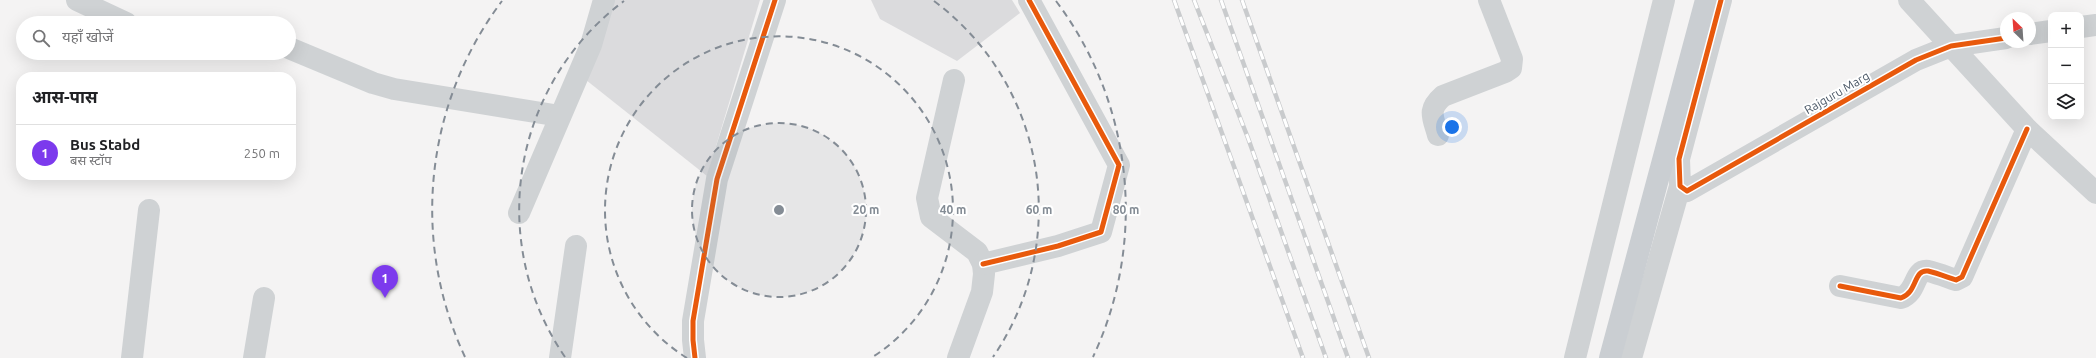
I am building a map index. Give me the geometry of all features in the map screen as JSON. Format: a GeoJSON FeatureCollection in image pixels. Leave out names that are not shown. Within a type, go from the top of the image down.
{"type":"FeatureCollection","features":[{"type":"Feature","properties":{"kind":"main road"},"geometry":{"type":"LineString","coordinates":[[1610,358],[1706,0]]}},
{"type":"Feature","properties":{"kind":"street"},"geometry":{"type":"LineString","coordinates":[[77,0],[111,16]]}},
{"type":"Feature","properties":{"kind":"street"},"geometry":{"type":"LineString","coordinates":[[519,213],[591,45],[604,0]]}},
{"type":"Feature","properties":{"kind":"street"},"geometry":{"type":"LineString","coordinates":[[695,358],[692,340],[693,321],[717,179],[775,0]]}},
{"type":"Feature","properties":{"kind":"street"},"geometry":{"type":"LineString","coordinates":[[983,264],[1058,246],[1101,232],[1119,165],[1029,0]]}},
{"type":"Feature","properties":{"kind":"street"},"geometry":{"type":"LineString","coordinates":[[1438,135],[1431,112],[1435,103],[1443,96],[1505,72],[1510,68],[1512,59],[1489,0]]}},
{"type":"Feature","properties":{"kind":"street"},"geometry":{"type":"LineString","coordinates":[[1575,358],[1664,0]]}},
{"type":"Feature","properties":{"kind":"street"},"geometry":{"type":"LineString","coordinates":[[1631,358],[1683,188],[1679,159],[1721,0]]}},
{"type":"Feature","properties":{"kind":"street"},"geometry":{"type":"LineString","coordinates":[[1915,2],[1951,46],[2027,128],[2096,193]]}},
{"type":"Feature","properties":{"kind":"street"},"geometry":{"type":"LineString","coordinates":[[2084,27],[2096,25]]}},
{"type":"Feature","properties":{"kind":"street"},"geometry":{"type":"LineString","coordinates":[[2036,33],[2048,31]]}},
{"type":"Feature","properties":{"kind":"street","name":"Rajguru Marg"},"geometry":{"type":"LineString","coordinates":[[1683,188],[1916,60],[1951,46],[2000,39]]}},
{"type":"Feature","properties":{"kind":"street"},"geometry":{"type":"LineString","coordinates":[[296,51],[373,83],[394,89],[560,116]]}},
{"type":"Feature","properties":{"kind":"street"},"geometry":{"type":"LineString","coordinates":[[954,80],[927,198],[931,217],[977,252],[983,264],[984,274],[982,292],[958,358]]}},
{"type":"Feature","properties":{"kind":"street"},"geometry":{"type":"LineString","coordinates":[[1840,286],[1901,298],[1911,292],[1918,274],[1922,272],[1928,271],[1956,280],[1962,277],[2027,128]]}},
{"type":"Feature","properties":{"kind":"street"},"geometry":{"type":"LineString","coordinates":[[132,358],[149,210]]}},
{"type":"Feature","properties":{"kind":"street"},"geometry":{"type":"LineString","coordinates":[[560,358],[576,246]]}},
{"type":"Feature","properties":{"kind":"street"},"geometry":{"type":"LineString","coordinates":[[254,358],[264,298]]}},
{"type":"Feature","properties":{"kind":"building"},"geometry":{"type":"Polygon","coordinates":[[[605,0],[760,0],[707,176],[581,76],[605,0]]]}},
{"type":"Feature","properties":{"kind":"building"},"geometry":{"type":"Polygon","coordinates":[[[871,0],[1012,0],[1020,13],[957,61],[880,19],[871,0]]]}},
{"type":"Feature","properties":{"kind":"railway"},"geometry":{"type":"LineString","coordinates":[[1174,0],[1303,358]]}},
{"type":"Feature","properties":{"kind":"railway"},"geometry":{"type":"LineString","coordinates":[[1194,0],[1248,138],[1326,358]]}},
{"type":"Feature","properties":{"kind":"railway"},"geometry":{"type":"LineString","coordinates":[[1221,0],[1348,358]]}},
{"type":"Feature","properties":{"kind":"railway"},"geometry":{"type":"LineString","coordinates":[[1242,0],[1369,358]]}},
{"type":"Feature","properties":{"kind":"cycle path"},"geometry":{"type":"LineString","coordinates":[[695,358],[693,321],[717,179],[775,0]]}},
{"type":"Feature","properties":{"kind":"cycle path"},"geometry":{"type":"LineString","coordinates":[[983,264],[1058,246],[1101,232],[1119,165],[1029,0]]}},
{"type":"Feature","properties":{"kind":"cycle path"},"geometry":{"type":"LineString","coordinates":[[1721,0],[1679,159],[1680,186],[1687,191],[1916,60],[1951,46],[2000,39]]}},
{"type":"Feature","properties":{"kind":"cycle path"},"geometry":{"type":"LineString","coordinates":[[1840,286],[1901,298],[1910,291],[1917,277],[1923,271],[1928,271],[1956,280],[1962,277],[2027,129]]}},
{"type":"Feature","properties":{"kind":"place","name":"Bus Stabd"},"geometry":{"type":"Point","coordinates":[385,298]}}]}
